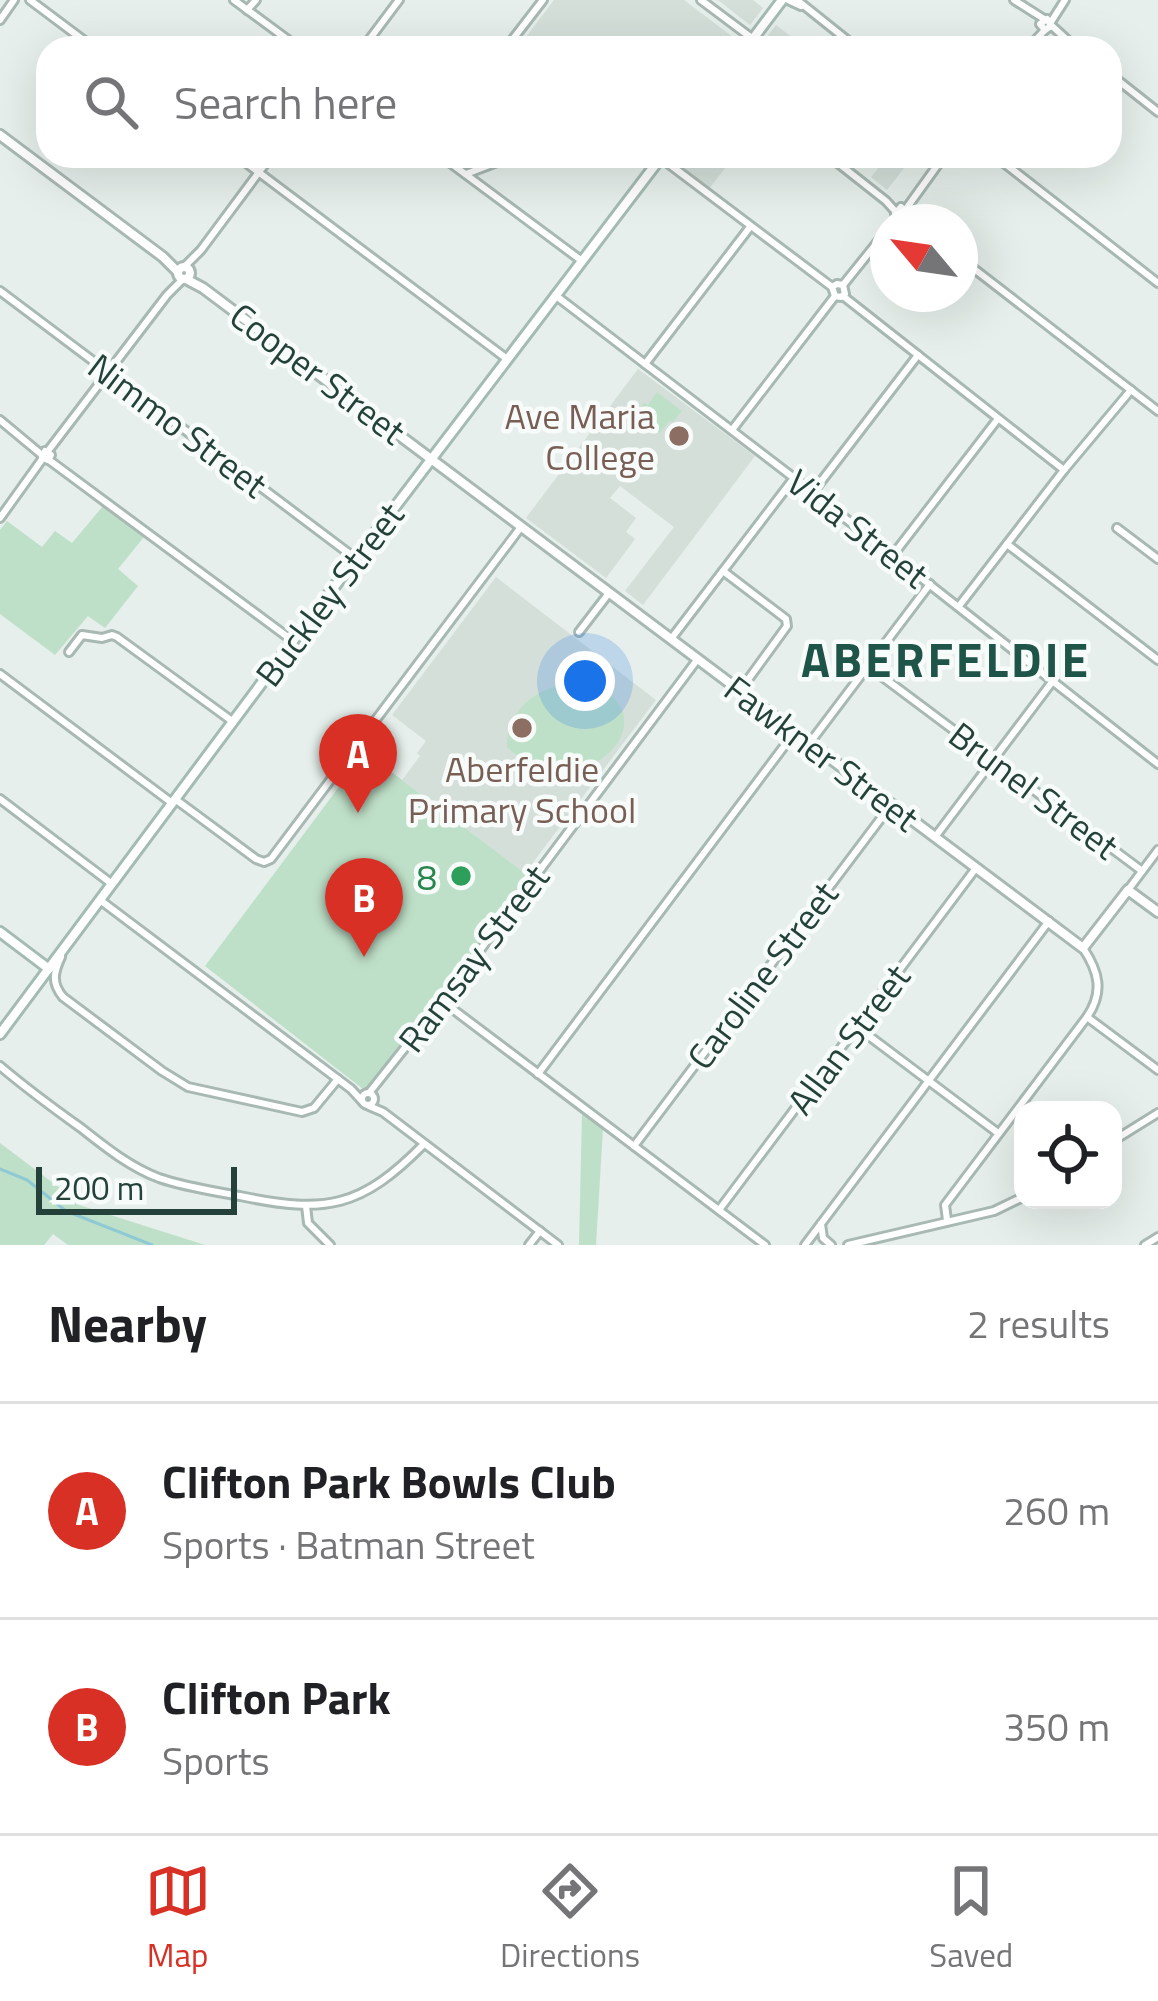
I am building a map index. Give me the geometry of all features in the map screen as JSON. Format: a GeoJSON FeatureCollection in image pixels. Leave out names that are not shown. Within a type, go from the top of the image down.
{"type":"FeatureCollection","features":[{"type":"Feature","properties":{"kind":"street"},"geometry":{"type":"LineString","coordinates":[[0,20],[14,0]]}},
{"type":"Feature","properties":{"kind":"street"},"geometry":{"type":"LineString","coordinates":[[30,0],[78,36]]}},
{"type":"Feature","properties":{"kind":"street"},"geometry":{"type":"LineString","coordinates":[[234,0],[283,36]]}},
{"type":"Feature","properties":{"kind":"street"},"geometry":{"type":"LineString","coordinates":[[248,10],[256,0]]}},
{"type":"Feature","properties":{"kind":"street"},"geometry":{"type":"LineString","coordinates":[[372,36],[399,0]]}},
{"type":"Feature","properties":{"kind":"street"},"geometry":{"type":"LineString","coordinates":[[515,36],[543,0]]}},
{"type":"Feature","properties":{"kind":"street"},"geometry":{"type":"LineString","coordinates":[[701,0],[749,36]]}},
{"type":"Feature","properties":{"kind":"street"},"geometry":{"type":"LineString","coordinates":[[755,36],[785,0],[805,8]]}},
{"type":"Feature","properties":{"kind":"street"},"geometry":{"type":"LineString","coordinates":[[797,0],[841,36]]}},
{"type":"Feature","properties":{"kind":"street"},"geometry":{"type":"LineString","coordinates":[[1014,0],[1061,36]]}},
{"type":"Feature","properties":{"kind":"street"},"geometry":{"type":"LineString","coordinates":[[1037,36],[1065,0]]}},
{"type":"Feature","properties":{"kind":"street"},"geometry":{"type":"LineString","coordinates":[[1122,84],[1158,112]]}},
{"type":"Feature","properties":{"kind":"street","name":"Cooper Street"},"geometry":{"type":"LineString","coordinates":[[0,135],[36,162]]}},
{"type":"Feature","properties":{"kind":"street","name":"Cooper Street"},"geometry":{"type":"LineString","coordinates":[[44,168],[431,459]]}},
{"type":"Feature","properties":{"kind":"street"},"geometry":{"type":"LineString","coordinates":[[253,168],[507,359]]}},
{"type":"Feature","properties":{"kind":"street"},"geometry":{"type":"LineString","coordinates":[[0,518],[263,168]]}},
{"type":"Feature","properties":{"kind":"street"},"geometry":{"type":"LineString","coordinates":[[458,168],[582,261]]}},
{"type":"Feature","properties":{"kind":"street"},"geometry":{"type":"LineString","coordinates":[[466,174],[482,168]]}},
{"type":"Feature","properties":{"kind":"street","name":"Buckley Street"},"geometry":{"type":"LineString","coordinates":[[0,1034],[654,168]]}},
{"type":"Feature","properties":{"kind":"street"},"geometry":{"type":"LineString","coordinates":[[676,168],[1064,470]]}},
{"type":"Feature","properties":{"kind":"street"},"geometry":{"type":"LineString","coordinates":[[844,168],[888,204]]}},
{"type":"Feature","properties":{"kind":"street"},"geometry":{"type":"LineString","coordinates":[[908,204],[935,168]]}},
{"type":"Feature","properties":{"kind":"street"},"geometry":{"type":"LineString","coordinates":[[1010,168],[1158,283]]}},
{"type":"Feature","properties":{"kind":"street"},"geometry":{"type":"LineString","coordinates":[[645,364],[750,226]]}},
{"type":"Feature","properties":{"kind":"street"},"geometry":{"type":"LineString","coordinates":[[731,430],[837,293],[837,284],[843,285],[870,253]]}},
{"type":"Feature","properties":{"kind":"street"},"geometry":{"type":"LineString","coordinates":[[978,272],[1158,411]]}},
{"type":"Feature","properties":{"kind":"street","name":"Nimmo Street"},"geometry":{"type":"LineString","coordinates":[[0,291],[356,558]]}},
{"type":"Feature","properties":{"kind":"street","name":"Vida Street"},"geometry":{"type":"LineString","coordinates":[[555,295],[1158,764]]}},
{"type":"Feature","properties":{"kind":"street"},"geometry":{"type":"LineString","coordinates":[[812,492],[918,355]]}},
{"type":"Feature","properties":{"kind":"street"},"geometry":{"type":"LineString","coordinates":[[959,606],[1130,390]]}},
{"type":"Feature","properties":{"kind":"street"},"geometry":{"type":"LineString","coordinates":[[893,555],[998,419]]}},
{"type":"Feature","properties":{"kind":"street"},"geometry":{"type":"LineString","coordinates":[[0,420],[293,640]]}},
{"type":"Feature","properties":{"kind":"street","name":"Fawkner Street"},"geometry":{"type":"LineString","coordinates":[[431,459],[1083,948]]}},
{"type":"Feature","properties":{"kind":"street"},"geometry":{"type":"LineString","coordinates":[[671,640],[794,478]]}},
{"type":"Feature","properties":{"kind":"street"},"geometry":{"type":"LineString","coordinates":[[0,674],[263,862],[271,859],[521,527]]}},
{"type":"Feature","properties":{"kind":"street"},"geometry":{"type":"LineString","coordinates":[[1117,528],[1158,559]]}},
{"type":"Feature","properties":{"kind":"street"},"geometry":{"type":"LineString","coordinates":[[1007,544],[1158,660]]}},
{"type":"Feature","properties":{"kind":"street"},"geometry":{"type":"LineString","coordinates":[[723,571],[787,619],[788,626],[740,692]]}},
{"type":"Feature","properties":{"kind":"street"},"geometry":{"type":"LineString","coordinates":[[809,744],[930,584]]}},
{"type":"Feature","properties":{"kind":"street"},"geometry":{"type":"LineString","coordinates":[[579,632],[609,593]]}},
{"type":"Feature","properties":{"kind":"street"},"geometry":{"type":"LineString","coordinates":[[69,652],[82,635],[117,637],[233,722]]}},
{"type":"Feature","properties":{"kind":"street","name":"Ramsay Street"},"geometry":{"type":"LineString","coordinates":[[369,1099],[698,660]]}},
{"type":"Feature","properties":{"kind":"street","name":"Brunel Street"},"geometry":{"type":"LineString","coordinates":[[868,666],[1142,871]]}},
{"type":"Feature","properties":{"kind":"street"},"geometry":{"type":"LineString","coordinates":[[935,838],[1052,682]]}},
{"type":"Feature","properties":{"kind":"street"},"geometry":{"type":"LineString","coordinates":[[538,1074],[794,733]]}},
{"type":"Feature","properties":{"kind":"street"},"geometry":{"type":"LineString","coordinates":[[0,800],[112,884]]}},
{"type":"Feature","properties":{"kind":"street","name":"Caroline Street"},"geometry":{"type":"LineString","coordinates":[[634,1146],[891,805]]}},
{"type":"Feature","properties":{"kind":"street"},"geometry":{"type":"LineString","coordinates":[[947,1220],[945,1205],[1087,1017],[1099,987],[1083,948],[1158,850]]}},
{"type":"Feature","properties":{"kind":"street","name":"Allan Street"},"geometry":{"type":"LineString","coordinates":[[719,1210],[976,867]]}},
{"type":"Feature","properties":{"kind":"street","name":"Brunel Street"},"geometry":{"type":"LineString","coordinates":[[1128,890],[1158,912]]}},
{"type":"Feature","properties":{"kind":"street"},"geometry":{"type":"LineString","coordinates":[[100,900],[559,1245]]}},
{"type":"Feature","properties":{"kind":"street"},"geometry":{"type":"LineString","coordinates":[[805,1245],[1049,921]]}},
{"type":"Feature","properties":{"kind":"street"},"geometry":{"type":"LineString","coordinates":[[0,932],[49,969]]}},
{"type":"Feature","properties":{"kind":"street"},"geometry":{"type":"LineString","coordinates":[[65,948],[54,977],[63,997],[171,1078],[196,1090],[302,1112],[314,1108],[338,1078]]}},
{"type":"Feature","properties":{"kind":"street"},"geometry":{"type":"LineString","coordinates":[[442,1001],[765,1245]]}},
{"type":"Feature","properties":{"kind":"street"},"geometry":{"type":"LineString","coordinates":[[1087,1017],[1158,1070]]}},
{"type":"Feature","properties":{"kind":"street"},"geometry":{"type":"LineString","coordinates":[[857,1027],[999,1133]]}},
{"type":"Feature","properties":{"kind":"street"},"geometry":{"type":"LineString","coordinates":[[3,1068],[149,1174],[284,1205],[334,1203],[368,1190],[424,1144]]}},
{"type":"Feature","properties":{"kind":"street"},"geometry":{"type":"LineString","coordinates":[[1122,1135],[1158,1113]]}},
{"type":"Feature","properties":{"kind":"street"},"geometry":{"type":"LineString","coordinates":[[848,1245],[1014,1201]]}},
{"type":"Feature","properties":{"kind":"street"},"geometry":{"type":"LineString","coordinates":[[306,1206],[308,1222],[330,1245]]}},
{"type":"Feature","properties":{"kind":"street"},"geometry":{"type":"LineString","coordinates":[[822,1221],[820,1232],[831,1245]]}},
{"type":"Feature","properties":{"kind":"street"},"geometry":{"type":"LineString","coordinates":[[529,1245],[540,1231]]}},
{"type":"Feature","properties":{"kind":"street"},"geometry":{"type":"LineString","coordinates":[[1145,1245],[1158,1237]]}},
{"type":"Feature","properties":{"kind":"shaded area"},"geometry":{"type":"Polygon","coordinates":[[[554,0],[684,0],[731,36],[527,36],[554,0]]]}},
{"type":"Feature","properties":{"kind":"shaded area"},"geometry":{"type":"Polygon","coordinates":[[[718,0],[753,0],[763,8],[750,25],[718,0]]]}},
{"type":"Feature","properties":{"kind":"shaded area"},"geometry":{"type":"Polygon","coordinates":[[[776,25],[790,36],[767,36],[776,25]]]}},
{"type":"Feature","properties":{"kind":"shaded area"},"geometry":{"type":"Polygon","coordinates":[[[680,168],[725,168],[709,189],[680,168]]]}},
{"type":"Feature","properties":{"kind":"shaded area"},"geometry":{"type":"Polygon","coordinates":[[[878,168],[904,168],[887,190],[871,177],[878,168]]]}},
{"type":"Feature","properties":{"kind":"shaded area"},"geometry":{"type":"Polygon","coordinates":[[[638,369],[755,456],[643,605],[625,591],[674,527],[620,486],[610,498],[636,518],[626,532],[635,539],[606,578],[526,518],[638,369]]]}},
{"type":"Feature","properties":{"kind":"shaded area","name":"Aberfeldie Primary School"},"geometry":{"type":"Polygon","coordinates":[[[496,577],[656,700],[525,873],[402,780],[426,741],[392,715],[496,577]]]}},
{"type":"Feature","properties":{"kind":"green space"},"geometry":{"type":"Polygon","coordinates":[[[657,392],[682,411],[660,433],[635,415],[657,392]]]}},
{"type":"Feature","properties":{"kind":"green space"},"geometry":{"type":"Polygon","coordinates":[[[103,506],[144,537],[118,569],[138,586],[105,628],[88,616],[55,655],[0,614],[0,530],[7,521],[42,547],[55,531],[72,543],[103,506]]]}},
{"type":"Feature","properties":{"kind":"green space"},"geometry":{"type":"Polygon","coordinates":[[[580,682],[610,695],[623,713],[622,733],[611,751],[590,765],[565,771],[536,766],[507,747],[513,720],[529,700],[553,687],[580,682]]]}},
{"type":"Feature","properties":{"kind":"green space"},"geometry":{"type":"Polygon","coordinates":[[[365,752],[530,877],[371,1085],[363,1089],[205,966],[365,752]]]}},
{"type":"Feature","properties":{"kind":"green space"},"geometry":{"type":"Polygon","coordinates":[[[582,1114],[603,1129],[596,1245],[579,1245],[582,1114]]]}},
{"type":"Feature","properties":{"kind":"green space"},"geometry":{"type":"Polygon","coordinates":[[[0,1143],[76,1204],[205,1245],[68,1245],[53,1234],[44,1245],[0,1245],[0,1143]]]}},
{"type":"Feature","properties":{"kind":"waterway"},"geometry":{"type":"LineString","coordinates":[[0,1169],[27,1180],[66,1211],[152,1245]]}},
{"type":"Feature","properties":{"kind":"place","name":"Ave Maria College"},"geometry":{"type":"Point","coordinates":[679,436]}},
{"type":"Feature","properties":{"kind":"place","name":"Aberfeldie Primary School"},"geometry":{"type":"Point","coordinates":[522,728]}},
{"type":"Feature","properties":{"kind":"place","name":"Clifton Park Bowls Club"},"geometry":{"type":"Point","coordinates":[358,813]}},
{"type":"Feature","properties":{"kind":"place","name":"8"},"geometry":{"type":"Point","coordinates":[461,876]}},
{"type":"Feature","properties":{"kind":"place","name":"Clifton Park"},"geometry":{"type":"Point","coordinates":[364,957]}},
{"type":"Feature","properties":{"kind":"district","name":"ABERFELDIE"},"geometry":{"type":"Point","coordinates":[946,659]}}]}
